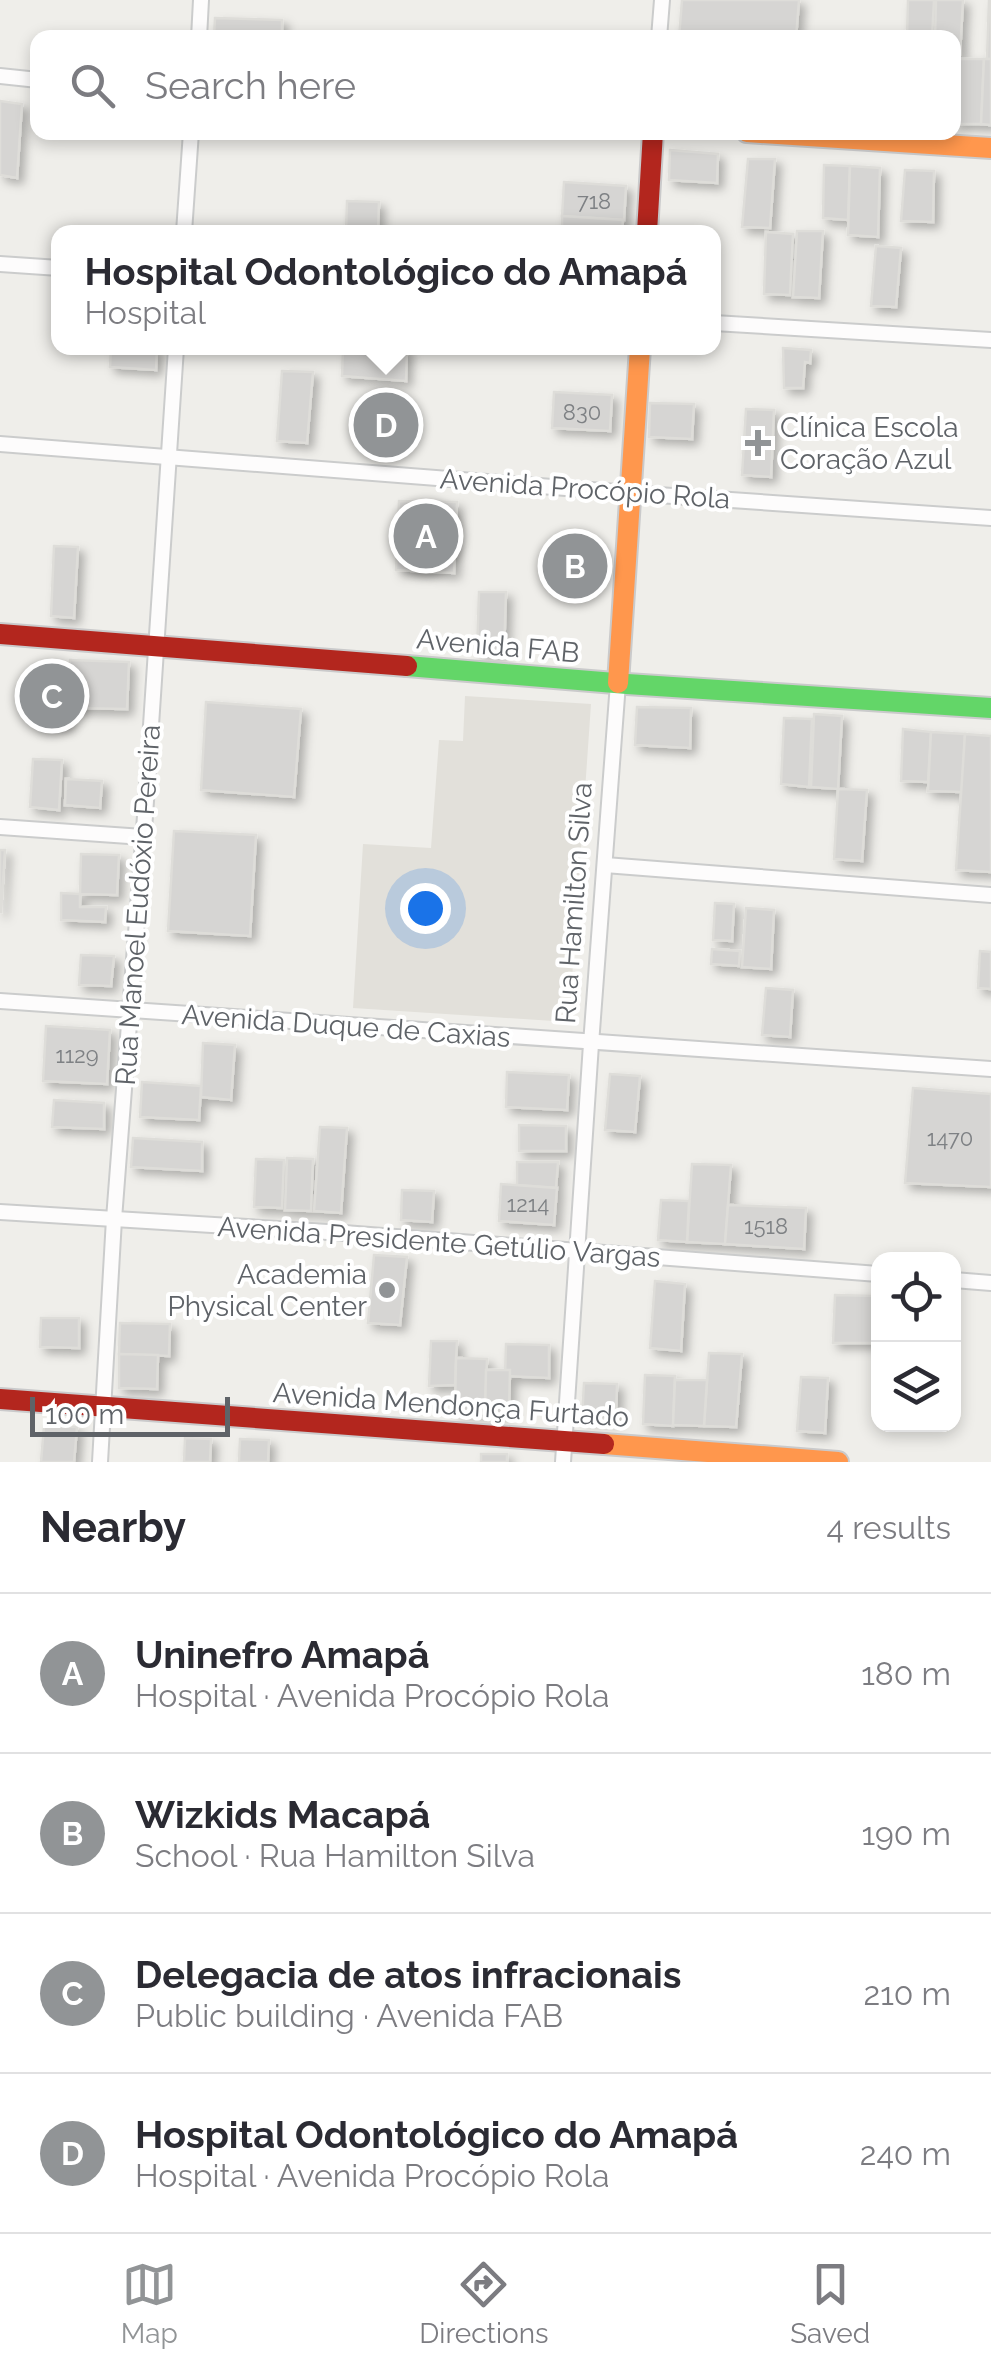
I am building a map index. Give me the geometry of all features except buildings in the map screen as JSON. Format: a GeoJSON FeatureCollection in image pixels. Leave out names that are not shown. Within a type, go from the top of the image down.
{"type":"FeatureCollection","features":[{"type":"Feature","properties":{"kind":"street"},"geometry":{"type":"LineString","coordinates":[[199,30],[201,0]]}},
{"type":"Feature","properties":{"kind":"street"},"geometry":{"type":"LineString","coordinates":[[660,30],[662,0]]}},
{"type":"Feature","properties":{"kind":"street"},"geometry":{"type":"LineString","coordinates":[[0,76],[30,79]]}},
{"type":"Feature","properties":{"kind":"street"},"geometry":{"type":"LineString","coordinates":[[185,225],[191,140]]}},
{"type":"Feature","properties":{"kind":"street"},"geometry":{"type":"LineString","coordinates":[[647,225],[653,140]]}},
{"type":"Feature","properties":{"kind":"street"},"geometry":{"type":"LineString","coordinates":[[869,140],[991,148]]}},
{"type":"Feature","properties":{"kind":"street"},"geometry":{"type":"LineString","coordinates":[[0,264],[51,268]]}},
{"type":"Feature","properties":{"kind":"street"},"geometry":{"type":"LineString","coordinates":[[721,323],[991,340]]}},
{"type":"Feature","properties":{"kind":"street","name":"Rua Manoel Eudóxio Pereira"},"geometry":{"type":"LineString","coordinates":[[100,1462],[176,355]]}},
{"type":"Feature","properties":{"kind":"street","name":"Rua Hamilton Silva"},"geometry":{"type":"LineString","coordinates":[[564,1451],[639,355]]}},
{"type":"Feature","properties":{"kind":"street","name":"Avenida Procópio Rola"},"geometry":{"type":"LineString","coordinates":[[0,444],[629,494],[991,518]]}},
{"type":"Feature","properties":{"kind":"street","name":"Avenida FAB"},"geometry":{"type":"LineString","coordinates":[[0,634],[991,708]]}},
{"type":"Feature","properties":{"kind":"street"},"geometry":{"type":"LineString","coordinates":[[0,827],[143,838]]}},
{"type":"Feature","properties":{"kind":"street"},"geometry":{"type":"LineString","coordinates":[[605,866],[991,894]]}},
{"type":"Feature","properties":{"kind":"street","name":"Avenida Duque de Caxias"},"geometry":{"type":"LineString","coordinates":[[0,1002],[991,1069]]}},
{"type":"Feature","properties":{"kind":"street","name":"Avenida Presidente Getúlio Vargas"},"geometry":{"type":"LineString","coordinates":[[0,1212],[871,1273]]}},
{"type":"Feature","properties":{"kind":"street"},"geometry":{"type":"LineString","coordinates":[[961,1281],[991,1283]]}},
{"type":"Feature","properties":{"kind":"street","name":"Avenida Mendonça Furtado"},"geometry":{"type":"LineString","coordinates":[[0,1399],[564,1451],[838,1462]]}},
{"type":"Feature","properties":{"kind":"shaded area"},"geometry":{"type":"Polygon","coordinates":[[[371,400],[402,401],[401,449],[369,448],[371,400]]]}},
{"type":"Feature","properties":{"kind":"shaded area"},"geometry":{"type":"Polygon","coordinates":[[[551,546],[601,549],[599,587],[549,584],[551,546]]]}},
{"type":"Feature","properties":{"kind":"shaded area"},"geometry":{"type":"Polygon","coordinates":[[[465,696],[591,704],[569,1022],[353,1008],[363,844],[431,848],[439,740],[463,741],[465,696]]]}},
{"type":"Feature","properties":{"kind":"traffic: fast"},"geometry":{"type":"LineString","coordinates":[[407,666],[991,708]]}},
{"type":"Feature","properties":{"kind":"traffic: slow"},"geometry":{"type":"LineString","coordinates":[[869,140],[991,148]]}},
{"type":"Feature","properties":{"kind":"traffic: slow"},"geometry":{"type":"LineString","coordinates":[[618,683],[640,355]]}},
{"type":"Feature","properties":{"kind":"traffic: slow"},"geometry":{"type":"LineString","coordinates":[[604,1444],[838,1462]]}},
{"type":"Feature","properties":{"kind":"traffic: jam"},"geometry":{"type":"LineString","coordinates":[[647,225],[653,140]]}},
{"type":"Feature","properties":{"kind":"traffic: jam"},"geometry":{"type":"LineString","coordinates":[[0,634],[407,666]]}},
{"type":"Feature","properties":{"kind":"traffic: jam"},"geometry":{"type":"LineString","coordinates":[[0,1399],[604,1444]]}},
{"type":"Feature","properties":{"kind":"place","name":"Hospital Odontológico do Amapá"},"geometry":{"type":"Point","coordinates":[386,425]}},
{"type":"Feature","properties":{"kind":"place","name":"Clínica Escola Coração Azul"},"geometry":{"type":"Point","coordinates":[758,443]}},
{"type":"Feature","properties":{"kind":"place","name":"Uninefro Amapá"},"geometry":{"type":"Point","coordinates":[426,536]}},
{"type":"Feature","properties":{"kind":"place","name":"Wizkids Macapá"},"geometry":{"type":"Point","coordinates":[575,566]}},
{"type":"Feature","properties":{"kind":"place","name":"Delegacia de atos infracionais"},"geometry":{"type":"Point","coordinates":[52,696]}},
{"type":"Feature","properties":{"kind":"place","name":"Academia Physical Center"},"geometry":{"type":"Point","coordinates":[387,1290]}}]}
